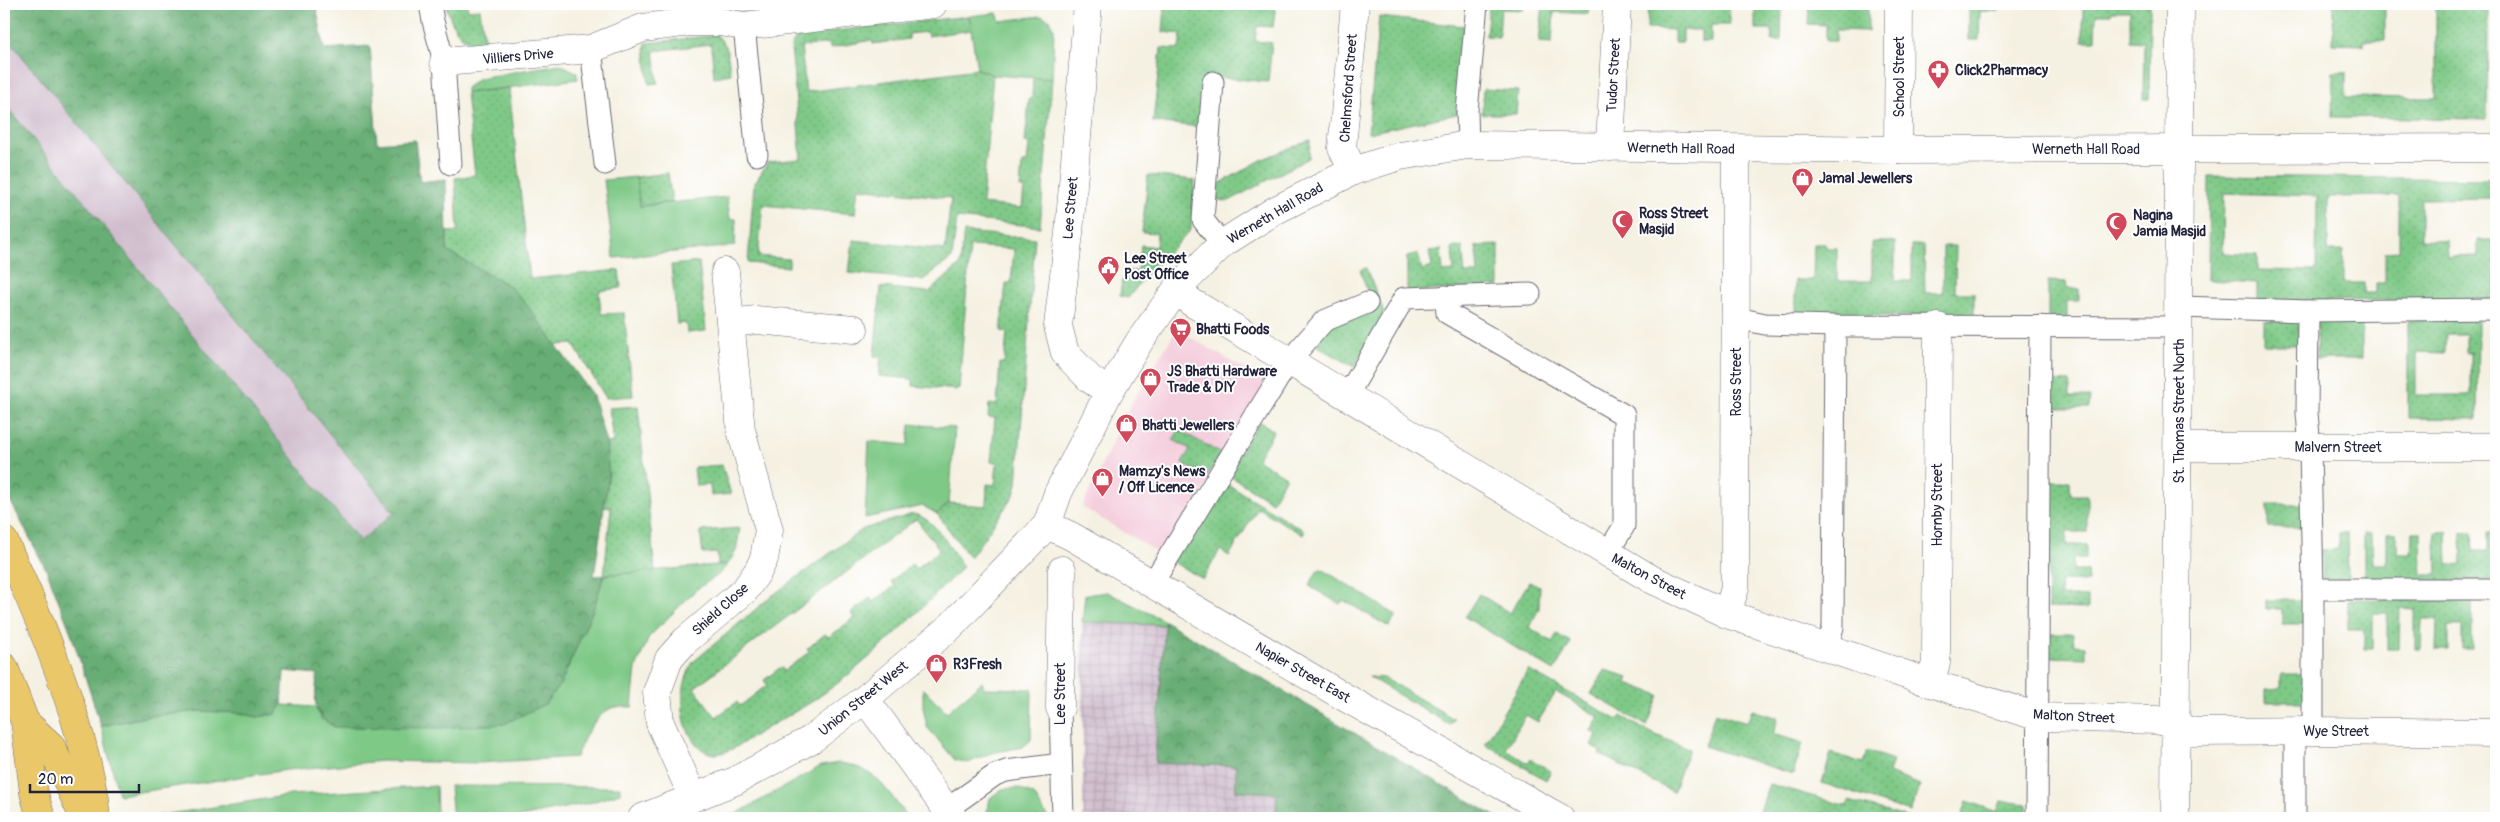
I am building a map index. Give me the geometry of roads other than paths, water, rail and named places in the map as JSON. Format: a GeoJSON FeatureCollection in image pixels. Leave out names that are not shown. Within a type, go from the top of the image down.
{"type":"FeatureCollection","features":[{"type":"Feature","properties":{"kind":"highway"},"geometry":{"type":"LineString","coordinates":[[4,541],[23,583],[68,697],[94,789],[96,818]]}},
{"type":"Feature","properties":{"kind":"highway"},"geometry":{"type":"LineString","coordinates":[[4,667],[25,722],[34,793],[41,818]]}},
{"type":"Feature","properties":{"kind":"highway"},"geometry":{"type":"LineString","coordinates":[[25,722],[51,746],[84,818]]}},
{"type":"Feature","properties":{"kind":"street","name":"Villiers Drive"},"geometry":{"type":"LineString","coordinates":[[444,62],[592,49],[643,28],[690,22],[720,22],[744,26],[933,4]]}},
{"type":"Feature","properties":{"kind":"street","name":"Lee Street"},"geometry":{"type":"LineString","coordinates":[[1088,4],[1069,233],[1058,326],[1065,353],[1090,379],[1109,392]]}},
{"type":"Feature","properties":{"kind":"street","name":"Chelmsford Street"},"geometry":{"type":"LineString","coordinates":[[1353,171],[1342,148],[1354,4]]}},
{"type":"Feature","properties":{"kind":"street","name":"Tudor Street"},"geometry":{"type":"LineString","coordinates":[[1610,147],[1617,4]]}},
{"type":"Feature","properties":{"kind":"street","name":"School Street"},"geometry":{"type":"LineString","coordinates":[[1898,150],[1899,4]]}},
{"type":"Feature","properties":{"kind":"street","name":"St. Thomas Street North"},"geometry":{"type":"LineString","coordinates":[[2175,818],[2180,317],[2180,4]]}},
{"type":"Feature","properties":{"kind":"street","name":"Werneth Hall Road"},"geometry":{"type":"LineString","coordinates":[[1047,525],[1058,493],[1109,392],[1148,328],[1177,290],[1222,244],[1274,211],[1353,171],[1400,156],[1468,145],[1898,150],[2496,148]]}},
{"type":"Feature","properties":{"kind":"street","name":"Ross Street"},"geometry":{"type":"LineString","coordinates":[[1727,614],[1735,588],[1736,148]]}},
{"type":"Feature","properties":{"kind":"street","name":"Shield Close"},"geometry":{"type":"LineString","coordinates":[[693,797],[660,723],[656,692],[669,659],[685,641],[745,590],[764,559],[769,530],[741,430],[732,322],[725,272]]}},
{"type":"Feature","properties":{"kind":"street","name":"Malton Street"},"geometry":{"type":"LineString","coordinates":[[1177,290],[1191,302],[1607,554],[1662,585],[1727,614],[1930,683],[2038,717],[2152,720],[2176,726]]}},
{"type":"Feature","properties":{"kind":"street"},"geometry":{"type":"LineString","coordinates":[[732,322],[756,320],[854,329]]}},
{"type":"Feature","properties":{"kind":"street","name":"Hornby Street"},"geometry":{"type":"LineString","coordinates":[[1930,683],[1936,658],[1938,327]]}},
{"type":"Feature","properties":{"kind":"street","name":"Malvern Street"},"geometry":{"type":"LineString","coordinates":[[2179,447],[2496,447]]}},
{"type":"Feature","properties":{"kind":"street","name":"Union Street West"},"geometry":{"type":"LineString","coordinates":[[642,818],[735,781],[812,739],[865,699],[951,626],[1047,525]]}},
{"type":"Feature","properties":{"kind":"street","name":"Napier Street East"},"geometry":{"type":"LineString","coordinates":[[1047,525],[1071,536],[1346,698],[1560,818]]}},
{"type":"Feature","properties":{"kind":"street","name":"Lee Street"},"geometry":{"type":"LineString","coordinates":[[1060,708],[1062,570]]}},
{"type":"Feature","properties":{"kind":"street"},"geometry":{"type":"LineString","coordinates":[[865,699],[950,814]]}},
{"type":"Feature","properties":{"kind":"street","name":"Wye Street"},"geometry":{"type":"LineString","coordinates":[[2176,726],[2194,732],[2496,733]]}},
{"type":"Feature","properties":{"kind":"lane"},"geometry":{"type":"LineString","coordinates":[[430,4],[444,62],[451,164]]}},
{"type":"Feature","properties":{"kind":"lane"},"geometry":{"type":"LineString","coordinates":[[1468,145],[1467,111],[1477,4]]}},
{"type":"Feature","properties":{"kind":"lane"},"geometry":{"type":"LineString","coordinates":[[744,26],[757,155]]}},
{"type":"Feature","properties":{"kind":"lane"},"geometry":{"type":"LineString","coordinates":[[592,49],[605,164]]}},
{"type":"Feature","properties":{"kind":"lane"},"geometry":{"type":"LineString","coordinates":[[1213,82],[1203,220],[1222,244]]}},
{"type":"Feature","properties":{"kind":"lane"},"geometry":{"type":"LineString","coordinates":[[1347,396],[1404,298],[1530,294]]}},
{"type":"Feature","properties":{"kind":"lane"},"geometry":{"type":"LineString","coordinates":[[1445,296],[1447,313],[1624,416],[1624,526],[1607,554]]}},
{"type":"Feature","properties":{"kind":"lane"},"geometry":{"type":"LineString","coordinates":[[1152,584],[1290,361],[1324,321],[1367,303]]}},
{"type":"Feature","properties":{"kind":"lane"},"geometry":{"type":"LineString","coordinates":[[1737,318],[1765,324],[1835,326],[2040,326],[2308,311],[2496,309]]}},
{"type":"Feature","properties":{"kind":"lane"},"geometry":{"type":"LineString","coordinates":[[2295,818],[2304,731],[2313,589],[2310,448],[2307,413],[2308,311]]}},
{"type":"Feature","properties":{"kind":"lane"},"geometry":{"type":"LineString","coordinates":[[1826,648],[1833,627],[1835,326]]}},
{"type":"Feature","properties":{"kind":"lane"},"geometry":{"type":"LineString","coordinates":[[2037,818],[2040,326]]}},
{"type":"Feature","properties":{"kind":"lane"},"geometry":{"type":"LineString","coordinates":[[2313,589],[2496,589]]}},
{"type":"Feature","properties":{"kind":"lane","name":"Lee Street"},"geometry":{"type":"LineString","coordinates":[[1060,708],[1063,818]]}},
{"type":"Feature","properties":{"kind":"lane"},"geometry":{"type":"LineString","coordinates":[[950,814],[995,776],[1016,770],[1061,764]]}},
{"type":"Feature","properties":{"kind":"place","name":"Click2Pharmacy"},"geometry":{"type":"Point","coordinates":[1939,89]}},
{"type":"Feature","properties":{"kind":"place","name":"Jamal Jewellers"},"geometry":{"type":"Point","coordinates":[1803,197]}},
{"type":"Feature","properties":{"kind":"place","name":"Ross Street Masjid"},"geometry":{"type":"Point","coordinates":[1623,240]}},
{"type":"Feature","properties":{"kind":"place","name":"Nagina Jamia Masjid"},"geometry":{"type":"Point","coordinates":[2117,242]}},
{"type":"Feature","properties":{"kind":"place","name":"Lee Street Post Office"},"geometry":{"type":"Point","coordinates":[1108,285]}},
{"type":"Feature","properties":{"kind":"place","name":"Bhatti Foods"},"geometry":{"type":"Point","coordinates":[1180,348]}},
{"type":"Feature","properties":{"kind":"place","name":"JS Bhatti Hardware Trade & DIY"},"geometry":{"type":"Point","coordinates":[1151,398]}},
{"type":"Feature","properties":{"kind":"place","name":"Bhatti Jewellers"},"geometry":{"type":"Point","coordinates":[1126,444]}},
{"type":"Feature","properties":{"kind":"place","name":"Mamzy's News / Off Licence"},"geometry":{"type":"Point","coordinates":[1103,498]}},
{"type":"Feature","properties":{"kind":"place","name":"R3Fresh"},"geometry":{"type":"Point","coordinates":[937,683]}}]}
